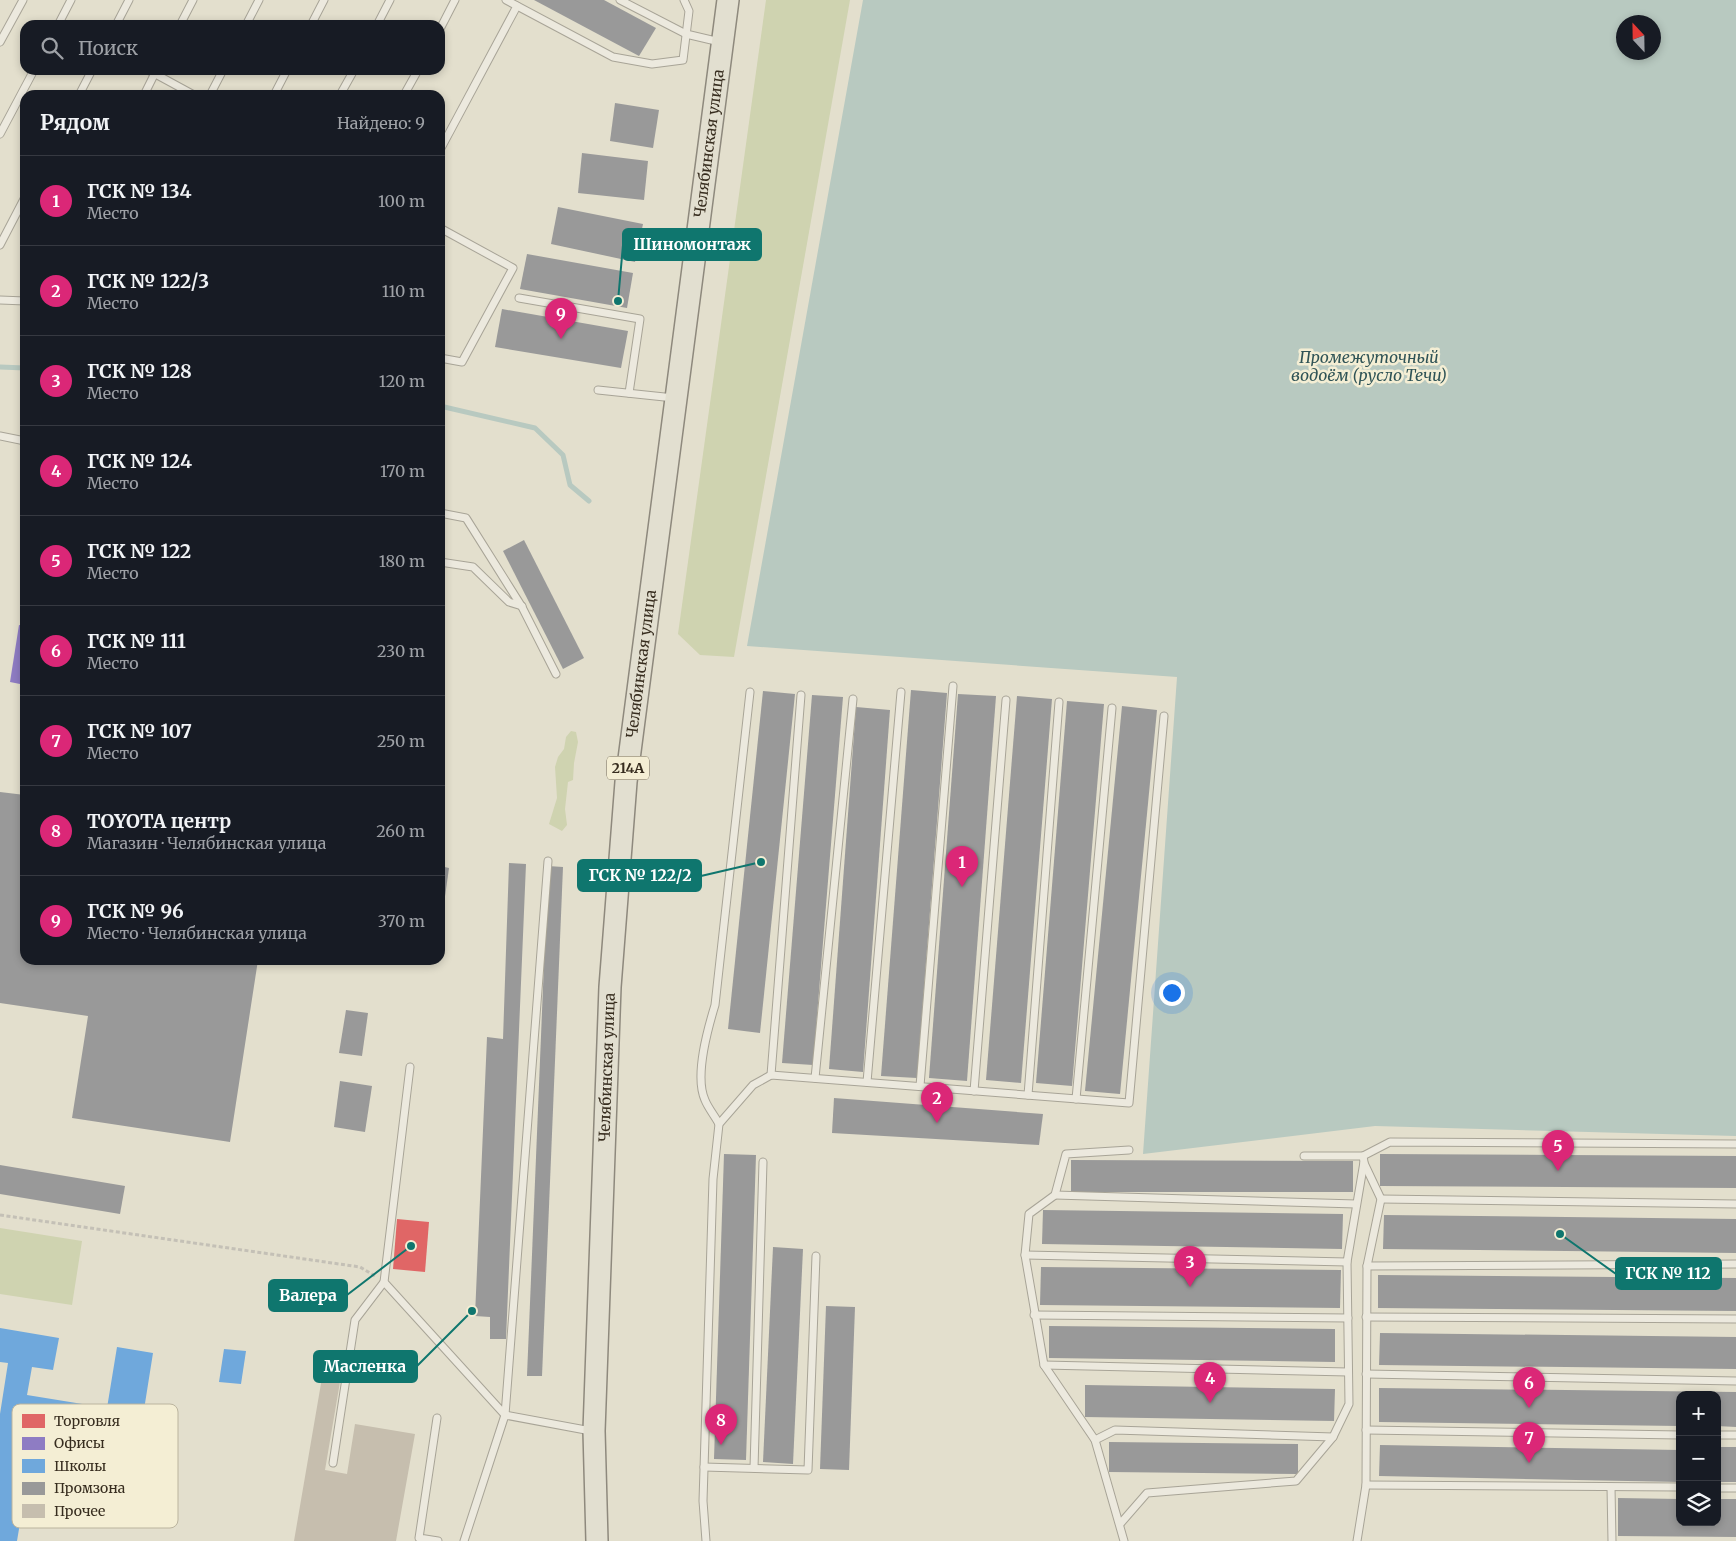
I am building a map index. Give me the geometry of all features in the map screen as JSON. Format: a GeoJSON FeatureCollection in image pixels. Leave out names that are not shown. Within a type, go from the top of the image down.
{"type":"FeatureCollection","features":[{"type":"Feature","properties":{"kind":"main road","name":"Челябинская улица"},"geometry":{"type":"LineString","coordinates":[[597,1541],[594,1432],[610,987],[626,782],[651,600],[674,398],[728,0]]}},
{"type":"Feature","properties":{"kind":"lane"},"geometry":{"type":"LineString","coordinates":[[0,42],[23,0]]}},
{"type":"Feature","properties":{"kind":"lane"},"geometry":{"type":"LineString","coordinates":[[61,20],[71,0]]}},
{"type":"Feature","properties":{"kind":"lane"},"geometry":{"type":"LineString","coordinates":[[119,20],[129,0]]}},
{"type":"Feature","properties":{"kind":"lane"},"geometry":{"type":"LineString","coordinates":[[183,20],[193,0]]}},
{"type":"Feature","properties":{"kind":"lane"},"geometry":{"type":"LineString","coordinates":[[249,20],[259,0]]}},
{"type":"Feature","properties":{"kind":"lane"},"geometry":{"type":"LineString","coordinates":[[314,20],[324,0]]}},
{"type":"Feature","properties":{"kind":"lane"},"geometry":{"type":"LineString","coordinates":[[380,20],[390,0]]}},
{"type":"Feature","properties":{"kind":"lane"},"geometry":{"type":"LineString","coordinates":[[445,20],[455,0]]}},
{"type":"Feature","properties":{"kind":"lane"},"geometry":{"type":"LineString","coordinates":[[506,0],[613,56],[652,64],[683,60],[689,11],[684,0]]}},
{"type":"Feature","properties":{"kind":"lane"},"geometry":{"type":"LineString","coordinates":[[620,0],[686,34],[722,42]]}},
{"type":"Feature","properties":{"kind":"lane"},"geometry":{"type":"LineString","coordinates":[[445,141],[517,6]]}},
{"type":"Feature","properties":{"kind":"lane"},"geometry":{"type":"LineString","coordinates":[[23,90],[31,75]]}},
{"type":"Feature","properties":{"kind":"lane"},"geometry":{"type":"LineString","coordinates":[[82,90],[89,75]]}},
{"type":"Feature","properties":{"kind":"lane"},"geometry":{"type":"LineString","coordinates":[[146,90],[152,75]]}},
{"type":"Feature","properties":{"kind":"lane"},"geometry":{"type":"LineString","coordinates":[[160,75],[185,90]]}},
{"type":"Feature","properties":{"kind":"lane"},"geometry":{"type":"LineString","coordinates":[[213,90],[220,75]]}},
{"type":"Feature","properties":{"kind":"lane"},"geometry":{"type":"LineString","coordinates":[[277,90],[284,75]]}},
{"type":"Feature","properties":{"kind":"lane"},"geometry":{"type":"LineString","coordinates":[[343,90],[351,75]]}},
{"type":"Feature","properties":{"kind":"lane"},"geometry":{"type":"LineString","coordinates":[[407,90],[415,75]]}},
{"type":"Feature","properties":{"kind":"lane"},"geometry":{"type":"LineString","coordinates":[[0,134],[20,96]]}},
{"type":"Feature","properties":{"kind":"lane"},"geometry":{"type":"LineString","coordinates":[[0,244],[20,206]]}},
{"type":"Feature","properties":{"kind":"lane"},"geometry":{"type":"LineString","coordinates":[[445,231],[513,268],[462,362],[445,359]]}},
{"type":"Feature","properties":{"kind":"lane"},"geometry":{"type":"LineString","coordinates":[[519,298],[640,319],[629,393]]}},
{"type":"Feature","properties":{"kind":"lane"},"geometry":{"type":"LineString","coordinates":[[0,300],[20,301]]}},
{"type":"Feature","properties":{"kind":"lane"},"geometry":{"type":"LineString","coordinates":[[598,390],[674,398]]}},
{"type":"Feature","properties":{"kind":"lane"},"geometry":{"type":"LineString","coordinates":[[0,436],[20,440]]}},
{"type":"Feature","properties":{"kind":"lane"},"geometry":{"type":"LineString","coordinates":[[445,514],[466,518],[522,607],[556,674]]}},
{"type":"Feature","properties":{"kind":"lane"},"geometry":{"type":"LineString","coordinates":[[445,563],[473,567],[509,602],[522,607]]}},
{"type":"Feature","properties":{"kind":"lane"},"geometry":{"type":"LineString","coordinates":[[920,1086],[953,686]]}},
{"type":"Feature","properties":{"kind":"lane"},"geometry":{"type":"LineString","coordinates":[[719,1124],[704,1099],[702,1071],[704,1040],[715,1005],[750,692]]}},
{"type":"Feature","properties":{"kind":"lane"},"geometry":{"type":"LineString","coordinates":[[867,1082],[901,692]]}},
{"type":"Feature","properties":{"kind":"lane"},"geometry":{"type":"LineString","coordinates":[[771,1075],[801,695]]}},
{"type":"Feature","properties":{"kind":"lane"},"geometry":{"type":"LineString","coordinates":[[815,1078],[852,699]]}},
{"type":"Feature","properties":{"kind":"lane"},"geometry":{"type":"LineString","coordinates":[[974,1091],[1006,700]]}},
{"type":"Feature","properties":{"kind":"lane"},"geometry":{"type":"LineString","coordinates":[[1028,1095],[1059,702]]}},
{"type":"Feature","properties":{"kind":"lane"},"geometry":{"type":"LineString","coordinates":[[1076,1099],[1112,708]]}},
{"type":"Feature","properties":{"kind":"lane"},"geometry":{"type":"LineString","coordinates":[[706,1541],[704,1467],[713,1179],[719,1124],[753,1085],[771,1075],[1129,1103],[1164,716]]}},
{"type":"Feature","properties":{"kind":"lane"},"geometry":{"type":"LineString","coordinates":[[464,1541],[505,1415],[548,861]]}},
{"type":"Feature","properties":{"kind":"lane"},"geometry":{"type":"LineString","coordinates":[[333,1463],[355,1320],[384,1282],[410,1067]]}},
{"type":"Feature","properties":{"kind":"lane"},"geometry":{"type":"LineString","coordinates":[[1304,1156],[1363,1159],[1390,1142],[1736,1144]]}},
{"type":"Feature","properties":{"kind":"lane"},"geometry":{"type":"LineString","coordinates":[[1055,1195],[1066,1154],[1129,1150]]}},
{"type":"Feature","properties":{"kind":"lane"},"geometry":{"type":"LineString","coordinates":[[1357,1541],[1366,1485],[1366,1266],[1381,1199],[1363,1159]]}},
{"type":"Feature","properties":{"kind":"lane"},"geometry":{"type":"LineString","coordinates":[[1120,1524],[1147,1493],[1296,1481],[1333,1437],[1349,1404],[1347,1262],[1363,1159]]}},
{"type":"Feature","properties":{"kind":"lane"},"geometry":{"type":"LineString","coordinates":[[754,1468],[763,1162]]}},
{"type":"Feature","properties":{"kind":"lane"},"geometry":{"type":"LineString","coordinates":[[1124,1541],[1094,1440],[1044,1365],[1025,1255],[1029,1214],[1055,1195],[1356,1204]]}},
{"type":"Feature","properties":{"kind":"lane"},"geometry":{"type":"LineString","coordinates":[[1381,1199],[1736,1204]]}},
{"type":"Feature","properties":{"kind":"lane"},"geometry":{"type":"LineString","coordinates":[[1025,1255],[1347,1262]]}},
{"type":"Feature","properties":{"kind":"lane"},"geometry":{"type":"LineString","coordinates":[[704,1467],[808,1470],[816,1256]]}},
{"type":"Feature","properties":{"kind":"lane"},"geometry":{"type":"LineString","coordinates":[[1366,1266],[1736,1264]]}},
{"type":"Feature","properties":{"kind":"lane"},"geometry":{"type":"LineString","coordinates":[[384,1282],[505,1415],[594,1432]]}},
{"type":"Feature","properties":{"kind":"lane"},"geometry":{"type":"LineString","coordinates":[[1034,1314],[1348,1318]]}},
{"type":"Feature","properties":{"kind":"lane"},"geometry":{"type":"LineString","coordinates":[[1366,1317],[1736,1319]]}},
{"type":"Feature","properties":{"kind":"lane"},"geometry":{"type":"LineString","coordinates":[[1044,1365],[1348,1372]]}},
{"type":"Feature","properties":{"kind":"lane"},"geometry":{"type":"LineString","coordinates":[[1366,1374],[1736,1381]]}},
{"type":"Feature","properties":{"kind":"lane"},"geometry":{"type":"LineString","coordinates":[[437,1418],[418,1538],[438,1541]]}},
{"type":"Feature","properties":{"kind":"lane"},"geometry":{"type":"LineString","coordinates":[[1094,1440],[1115,1430],[1333,1437]]}},
{"type":"Feature","properties":{"kind":"lane"},"geometry":{"type":"LineString","coordinates":[[1366,1430],[1676,1435]]}},
{"type":"Feature","properties":{"kind":"lane"},"geometry":{"type":"LineString","coordinates":[[1721,1435],[1736,1435]]}},
{"type":"Feature","properties":{"kind":"lane"},"geometry":{"type":"LineString","coordinates":[[1366,1485],[1676,1487]]}},
{"type":"Feature","properties":{"kind":"lane"},"geometry":{"type":"LineString","coordinates":[[1611,1487],[1612,1541]]}},
{"type":"Feature","properties":{"kind":"lane"},"geometry":{"type":"LineString","coordinates":[[1721,1488],[1736,1488]]}},
{"type":"Feature","properties":{"kind":"path"},"geometry":{"type":"LineString","coordinates":[[0,1215],[360,1267],[384,1282]]}},
{"type":"Feature","properties":{"kind":"green space"},"geometry":{"type":"Polygon","coordinates":[[[766,0],[850,0],[734,657],[700,655],[678,634],[766,0]]]}},
{"type":"Feature","properties":{"kind":"green space"},"geometry":{"type":"Polygon","coordinates":[[[571,731],[576,732],[578,742],[573,780],[568,782],[565,809],[567,825],[562,831],[549,824],[557,798],[555,767],[558,757],[564,749],[566,737],[571,731]]]}},
{"type":"Feature","properties":{"kind":"green space"},"geometry":{"type":"Polygon","coordinates":[[[0,1228],[82,1241],[72,1305],[0,1294],[0,1228]]]}},
{"type":"Feature","properties":{"kind":"water","name":"Промежуточный водоём (русло Течи)"},"geometry":{"type":"Polygon","coordinates":[[[863,0],[1736,0],[1736,1136],[1375,1126],[1143,1154],[1177,677],[747,646],[863,0]]]}},
{"type":"Feature","properties":{"kind":"building: Торговля"},"geometry":{"type":"Polygon","coordinates":[[[397,1219],[429,1222],[425,1272],[393,1269],[397,1219]]]}},
{"type":"Feature","properties":{"kind":"building: Офисы"},"geometry":{"type":"Polygon","coordinates":[[[19,625],[20,625],[20,684],[10,682],[19,625]]]}},
{"type":"Feature","properties":{"kind":"building: Школы"},"geometry":{"type":"Polygon","coordinates":[[[0,1328],[59,1338],[53,1370],[32,1367],[27,1395],[82,1404],[12,1404],[12,1528],[19,1528],[17,1541],[0,1541],[0,1414],[8,1363],[0,1362],[0,1328]]]}},
{"type":"Feature","properties":{"kind":"building: Школы"},"geometry":{"type":"Polygon","coordinates":[[[117,1347],[153,1353],[145,1404],[108,1404],[117,1347]]]}},
{"type":"Feature","properties":{"kind":"building: Школы"},"geometry":{"type":"Polygon","coordinates":[[[224,1349],[246,1351],[241,1384],[219,1382],[224,1349]]]}},
{"type":"Feature","properties":{"kind":"building: Промзона"},"geometry":{"type":"Polygon","coordinates":[[[534,0],[604,0],[656,28],[639,56],[534,0]]]}},
{"type":"Feature","properties":{"kind":"building: Промзона"},"geometry":{"type":"Polygon","coordinates":[[[615,103],[659,110],[653,148],[610,141],[615,103]]]}},
{"type":"Feature","properties":{"kind":"building: Промзона"},"geometry":{"type":"Polygon","coordinates":[[[582,153],[648,161],[644,200],[578,193],[582,153]]]}},
{"type":"Feature","properties":{"kind":"building: Промзона"},"geometry":{"type":"Polygon","coordinates":[[[558,207],[643,224],[635,262],[551,244],[558,207]]]}},
{"type":"Feature","properties":{"kind":"building: Промзона"},"geometry":{"type":"Polygon","coordinates":[[[527,254],[633,273],[627,308],[520,289],[527,254]]]}},
{"type":"Feature","properties":{"kind":"building: Промзона"},"geometry":{"type":"Polygon","coordinates":[[[502,309],[628,331],[621,368],[495,347],[502,309]]]}},
{"type":"Feature","properties":{"kind":"building: Промзона"},"geometry":{"type":"Polygon","coordinates":[[[524,540],[584,658],[563,669],[503,551],[524,540]]]}},
{"type":"Feature","properties":{"kind":"building: Промзона"},"geometry":{"type":"Polygon","coordinates":[[[911,690],[947,693],[917,1078],[881,1076],[911,690]]]}},
{"type":"Feature","properties":{"kind":"building: Промзона"},"geometry":{"type":"Polygon","coordinates":[[[763,691],[795,694],[760,1033],[728,1029],[763,691]]]}},
{"type":"Feature","properties":{"kind":"building: Промзона"},"geometry":{"type":"Polygon","coordinates":[[[958,694],[996,696],[967,1081],[929,1078],[958,694]]]}},
{"type":"Feature","properties":{"kind":"building: Промзона"},"geometry":{"type":"Polygon","coordinates":[[[812,695],[843,697],[813,1065],[782,1063],[812,695]]]}},
{"type":"Feature","properties":{"kind":"building: Промзона"},"geometry":{"type":"Polygon","coordinates":[[[1017,696],[1052,699],[1021,1083],[986,1080],[1017,696]]]}},
{"type":"Feature","properties":{"kind":"building: Промзона"},"geometry":{"type":"Polygon","coordinates":[[[1067,701],[1104,704],[1072,1086],[1036,1083],[1067,701]]]}},
{"type":"Feature","properties":{"kind":"building: Промзона"},"geometry":{"type":"Polygon","coordinates":[[[1122,706],[1157,710],[1120,1094],[1085,1091],[1122,706]]]}},
{"type":"Feature","properties":{"kind":"building: Промзона"},"geometry":{"type":"Polygon","coordinates":[[[856,707],[890,710],[863,1072],[829,1069],[856,707]]]}},
{"type":"Feature","properties":{"kind":"building: Промзона"},"geometry":{"type":"Polygon","coordinates":[[[0,792],[20,794],[20,965],[257,965],[230,1142],[72,1118],[88,1016],[0,1003],[0,792]]]}},
{"type":"Feature","properties":{"kind":"building: Промзона"},"geometry":{"type":"Polygon","coordinates":[[[509,863],[526,864],[506,1339],[490,1339],[490,1317],[475,1316],[487,1037],[503,1039],[509,863]]]}},
{"type":"Feature","properties":{"kind":"building: Промзона"},"geometry":{"type":"Polygon","coordinates":[[[548,866],[563,867],[542,1376],[527,1376],[548,866]]]}},
{"type":"Feature","properties":{"kind":"building: Промзона"},"geometry":{"type":"Polygon","coordinates":[[[445,867],[449,868],[445,896],[445,867]]]}},
{"type":"Feature","properties":{"kind":"building: Промзона"},"geometry":{"type":"Polygon","coordinates":[[[346,1010],[368,1013],[362,1056],[339,1053],[346,1010]]]}},
{"type":"Feature","properties":{"kind":"building: Промзона"},"geometry":{"type":"Polygon","coordinates":[[[340,1081],[372,1086],[365,1132],[334,1127],[340,1081]]]}},
{"type":"Feature","properties":{"kind":"building: Промзона"},"geometry":{"type":"Polygon","coordinates":[[[834,1098],[1043,1114],[1039,1145],[832,1133],[834,1098]]]}},
{"type":"Feature","properties":{"kind":"building: Промзона"},"geometry":{"type":"Polygon","coordinates":[[[724,1154],[756,1155],[746,1460],[714,1459],[724,1154]]]}},
{"type":"Feature","properties":{"kind":"building: Промзона"},"geometry":{"type":"Polygon","coordinates":[[[1380,1154],[1736,1156],[1736,1188],[1380,1186],[1380,1154]]]}},
{"type":"Feature","properties":{"kind":"building: Промзона"},"geometry":{"type":"Polygon","coordinates":[[[1071,1160],[1353,1161],[1353,1192],[1071,1192],[1071,1160]]]}},
{"type":"Feature","properties":{"kind":"building: Промзона"},"geometry":{"type":"Polygon","coordinates":[[[0,1165],[125,1186],[120,1214],[0,1194],[0,1165]]]}},
{"type":"Feature","properties":{"kind":"building: Промзона"},"geometry":{"type":"Polygon","coordinates":[[[1043,1210],[1343,1214],[1342,1249],[1042,1244],[1043,1210]]]}},
{"type":"Feature","properties":{"kind":"building: Промзона"},"geometry":{"type":"Polygon","coordinates":[[[1384,1215],[1736,1219],[1736,1253],[1383,1249],[1384,1215]]]}},
{"type":"Feature","properties":{"kind":"building: Промзона"},"geometry":{"type":"Polygon","coordinates":[[[773,1247],[803,1249],[793,1464],[763,1462],[773,1247]]]}},
{"type":"Feature","properties":{"kind":"building: Промзона"},"geometry":{"type":"Polygon","coordinates":[[[1041,1267],[1341,1270],[1340,1308],[1040,1305],[1041,1267]]]}},
{"type":"Feature","properties":{"kind":"building: Промзона"},"geometry":{"type":"Polygon","coordinates":[[[1378,1275],[1736,1278],[1736,1311],[1378,1308],[1378,1275]]]}},
{"type":"Feature","properties":{"kind":"building: Промзона"},"geometry":{"type":"Polygon","coordinates":[[[826,1306],[855,1307],[849,1470],[820,1469],[826,1306]]]}},
{"type":"Feature","properties":{"kind":"building: Промзона"},"geometry":{"type":"Polygon","coordinates":[[[1049,1326],[1335,1329],[1335,1362],[1049,1358],[1049,1326]]]}},
{"type":"Feature","properties":{"kind":"building: Промзона"},"geometry":{"type":"Polygon","coordinates":[[[1380,1333],[1736,1337],[1736,1369],[1379,1365],[1380,1333]]]}},
{"type":"Feature","properties":{"kind":"building: Промзона"},"geometry":{"type":"Polygon","coordinates":[[[1085,1385],[1335,1389],[1334,1421],[1085,1417],[1085,1385]]]}},
{"type":"Feature","properties":{"kind":"building: Промзона"},"geometry":{"type":"Polygon","coordinates":[[[1379,1388],[1676,1391],[1676,1426],[1379,1422],[1379,1388]]]}},
{"type":"Feature","properties":{"kind":"building: Промзона"},"geometry":{"type":"Polygon","coordinates":[[[1721,1392],[1736,1392],[1736,1427],[1721,1426],[1721,1392]]]}},
{"type":"Feature","properties":{"kind":"building: Промзона"},"geometry":{"type":"Polygon","coordinates":[[[1109,1442],[1298,1444],[1298,1474],[1109,1472],[1109,1442]]]}},
{"type":"Feature","properties":{"kind":"building: Промзона"},"geometry":{"type":"Polygon","coordinates":[[[1380,1445],[1676,1450],[1676,1482],[1379,1476],[1380,1445]]]}},
{"type":"Feature","properties":{"kind":"building: Промзона"},"geometry":{"type":"Polygon","coordinates":[[[1721,1447],[1736,1447],[1736,1482],[1721,1482],[1721,1447]]]}},
{"type":"Feature","properties":{"kind":"building: Промзона"},"geometry":{"type":"Polygon","coordinates":[[[1618,1498],[1676,1499],[1676,1526],[1721,1526],[1721,1499],[1736,1499],[1736,1537],[1618,1536],[1618,1498]]]}},
{"type":"Feature","properties":{"kind":"building: Прочее"},"geometry":{"type":"Polygon","coordinates":[[[324,1366],[342,1370],[325,1470],[347,1474],[355,1424],[415,1434],[396,1541],[294,1541],[324,1366]]]}},
{"type":"Feature","properties":{"kind":"waterway"},"geometry":{"type":"LineString","coordinates":[[0,367],[20,368]]}},
{"type":"Feature","properties":{"kind":"waterway"},"geometry":{"type":"LineString","coordinates":[[445,407],[535,428],[563,455],[570,485],[589,501]]}},
{"type":"Feature","properties":{"kind":"place","name":"Шиномонтаж"},"geometry":{"type":"Point","coordinates":[618,301]}},
{"type":"Feature","properties":{"kind":"place","name":"ГСК № 96"},"geometry":{"type":"Point","coordinates":[561,339]}},
{"type":"Feature","properties":{"kind":"place","name":"ГСК № 122/2"},"geometry":{"type":"Point","coordinates":[761,862]}},
{"type":"Feature","properties":{"kind":"place","name":"ГСК № 134"},"geometry":{"type":"Point","coordinates":[962,887]}},
{"type":"Feature","properties":{"kind":"place","name":"ГСК № 122/3"},"geometry":{"type":"Point","coordinates":[937,1123]}},
{"type":"Feature","properties":{"kind":"place","name":"ГСК № 122"},"geometry":{"type":"Point","coordinates":[1558,1171]}},
{"type":"Feature","properties":{"kind":"place","name":"ГСК № 112"},"geometry":{"type":"Point","coordinates":[1560,1234]}},
{"type":"Feature","properties":{"kind":"place","name":"Валера"},"geometry":{"type":"Point","coordinates":[411,1246]}},
{"type":"Feature","properties":{"kind":"place","name":"ГСК № 128"},"geometry":{"type":"Point","coordinates":[1190,1287]}},
{"type":"Feature","properties":{"kind":"place","name":"Масленка"},"geometry":{"type":"Point","coordinates":[472,1311]}},
{"type":"Feature","properties":{"kind":"place","name":"ГСК № 124"},"geometry":{"type":"Point","coordinates":[1210,1403]}},
{"type":"Feature","properties":{"kind":"place","name":"ГСК № 111"},"geometry":{"type":"Point","coordinates":[1529,1408]}},
{"type":"Feature","properties":{"kind":"place","name":"TOYOTA центр"},"geometry":{"type":"Point","coordinates":[721,1445]}},
{"type":"Feature","properties":{"kind":"place","name":"ГСК № 107"},"geometry":{"type":"Point","coordinates":[1529,1463]}}]}
